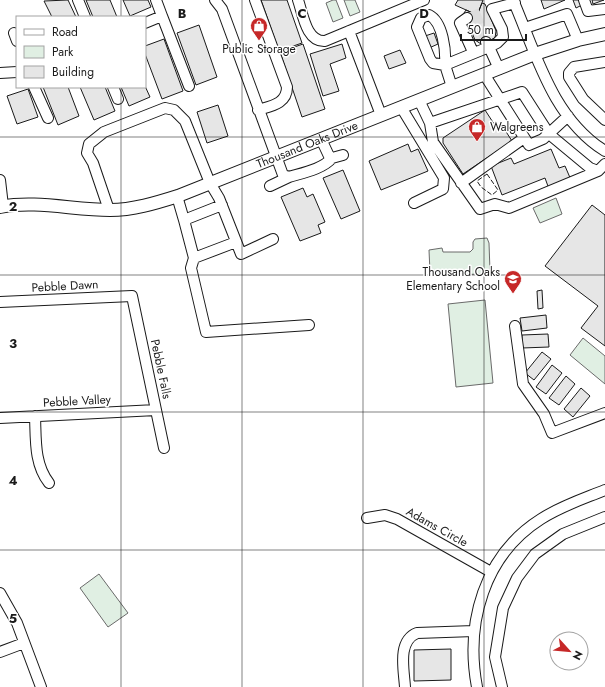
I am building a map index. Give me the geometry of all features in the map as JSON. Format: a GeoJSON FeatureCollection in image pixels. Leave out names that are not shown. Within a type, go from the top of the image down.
{"type":"FeatureCollection","features":[{"type":"Feature","properties":{"kind":"main road","name":"Thousand Oaks Drive"},"geometry":{"type":"LineString","coordinates":[[2,207],[47,206],[109,210],[150,205],[177,196],[535,54],[578,40],[605,34]]}},
{"type":"Feature","properties":{"kind":"street"},"geometry":{"type":"LineString","coordinates":[[78,0],[85,16]]}},
{"type":"Feature","properties":{"kind":"street"},"geometry":{"type":"LineString","coordinates":[[156,0],[189,86]]}},
{"type":"Feature","properties":{"kind":"street"},"geometry":{"type":"LineString","coordinates":[[216,0],[222,8],[280,171],[283,175],[289,177]]}},
{"type":"Feature","properties":{"kind":"street"},"geometry":{"type":"LineString","coordinates":[[256,0],[287,87],[285,98],[278,104],[258,110]]}},
{"type":"Feature","properties":{"kind":"street"},"geometry":{"type":"LineString","coordinates":[[298,0],[311,36],[314,40],[325,41],[424,0]]}},
{"type":"Feature","properties":{"kind":"street"},"geometry":{"type":"LineString","coordinates":[[584,0],[588,11],[605,9]]}},
{"type":"Feature","properties":{"kind":"street"},"geometry":{"type":"LineString","coordinates":[[452,87],[445,65],[487,44],[497,43],[503,37],[502,29],[490,9],[514,2],[552,93],[568,116],[583,133],[605,151]]}},
{"type":"Feature","properties":{"kind":"street"},"geometry":{"type":"LineString","coordinates":[[525,28],[567,14],[578,40]]}},
{"type":"Feature","properties":{"kind":"street"},"geometry":{"type":"LineString","coordinates":[[146,23],[162,16]]}},
{"type":"Feature","properties":{"kind":"street"},"geometry":{"type":"LineString","coordinates":[[466,18],[460,22],[473,52]]}},
{"type":"Feature","properties":{"kind":"street"},"geometry":{"type":"LineString","coordinates":[[349,31],[381,115]]}},
{"type":"Feature","properties":{"kind":"street"},"geometry":{"type":"LineString","coordinates":[[487,44],[499,68]]}},
{"type":"Feature","properties":{"kind":"street"},"geometry":{"type":"LineString","coordinates":[[605,62],[574,67],[569,73],[569,77],[583,99],[605,120]]}},
{"type":"Feature","properties":{"kind":"street"},"geometry":{"type":"LineString","coordinates":[[0,73],[16,72]]}},
{"type":"Feature","properties":{"kind":"street"},"geometry":{"type":"LineString","coordinates":[[484,74],[529,145],[543,139],[568,116]]}},
{"type":"Feature","properties":{"kind":"street"},"geometry":{"type":"LineString","coordinates":[[34,88],[48,118]]}},
{"type":"Feature","properties":{"kind":"street"},"geometry":{"type":"LineString","coordinates":[[113,88],[118,99]]}},
{"type":"Feature","properties":{"kind":"street"},"geometry":{"type":"LineString","coordinates":[[430,123],[499,98],[522,92],[549,134],[590,168],[602,167]]}},
{"type":"Feature","properties":{"kind":"street"},"geometry":{"type":"LineString","coordinates":[[419,100],[430,123],[433,142],[480,209],[495,204],[509,208],[602,167]]}},
{"type":"Feature","properties":{"kind":"street"},"geometry":{"type":"LineString","coordinates":[[401,107],[444,178],[443,189],[414,202]]}},
{"type":"Feature","properties":{"kind":"street"},"geometry":{"type":"LineString","coordinates":[[109,210],[93,163],[87,152],[89,144],[104,132],[164,108],[174,110],[185,121],[210,183],[222,205],[241,254],[273,239]]}},
{"type":"Feature","properties":{"kind":"street"},"geometry":{"type":"LineString","coordinates":[[461,183],[524,138]]}},
{"type":"Feature","properties":{"kind":"street"},"geometry":{"type":"LineString","coordinates":[[321,139],[329,156],[332,158]]}},
{"type":"Feature","properties":{"kind":"street"},"geometry":{"type":"LineString","coordinates":[[270,186],[329,162],[332,158],[343,155]]}},
{"type":"Feature","properties":{"kind":"street"},"geometry":{"type":"LineString","coordinates":[[0,180],[2,207]]}},
{"type":"Feature","properties":{"kind":"street"},"geometry":{"type":"LineString","coordinates":[[177,196],[194,258],[191,268],[206,332],[309,325]]}},
{"type":"Feature","properties":{"kind":"street"},"geometry":{"type":"LineString","coordinates":[[184,220],[222,205]]}},
{"type":"Feature","properties":{"kind":"street"},"geometry":{"type":"LineString","coordinates":[[194,258],[236,242]]}},
{"type":"Feature","properties":{"kind":"street","name":"Pebble Dawn"},"geometry":{"type":"LineString","coordinates":[[0,302],[132,296]]}},
{"type":"Feature","properties":{"kind":"street","name":"Pebble Falls"},"geometry":{"type":"LineString","coordinates":[[132,296],[164,448]]}},
{"type":"Feature","properties":{"kind":"street"},"geometry":{"type":"LineString","coordinates":[[515,326],[523,384],[544,414],[552,433],[605,413]]}},
{"type":"Feature","properties":{"kind":"street","name":"Pebble Valley"},"geometry":{"type":"LineString","coordinates":[[0,418],[156,410]]}},
{"type":"Feature","properties":{"kind":"street"},"geometry":{"type":"LineString","coordinates":[[35,416],[37,461],[44,477],[49,483]]}},
{"type":"Feature","properties":{"kind":"street"},"geometry":{"type":"LineString","coordinates":[[477,687],[474,668],[474,631],[479,603],[491,572],[515,540],[540,519],[570,504],[605,490]]}},
{"type":"Feature","properties":{"kind":"street","name":"Adams Circle"},"geometry":{"type":"LineString","coordinates":[[367,518],[384,515],[397,519],[491,572]]}},
{"type":"Feature","properties":{"kind":"street"},"geometry":{"type":"LineString","coordinates":[[502,687],[495,657],[503,608],[517,578],[535,554],[563,534],[605,517]]}},
{"type":"Feature","properties":{"kind":"street"},"geometry":{"type":"LineString","coordinates":[[0,593],[9,606],[41,687]]}},
{"type":"Feature","properties":{"kind":"street"},"geometry":{"type":"LineString","coordinates":[[405,687],[403,654],[405,645],[412,635],[417,633],[474,631]]}},
{"type":"Feature","properties":{"kind":"street"},"geometry":{"type":"LineString","coordinates":[[0,652],[24,643]]}},
{"type":"Feature","properties":{"kind":"green space"},"geometry":{"type":"Polygon","coordinates":[[[336,0],[343,18],[333,22],[326,3],[336,0]]]}},
{"type":"Feature","properties":{"kind":"green space"},"geometry":{"type":"Polygon","coordinates":[[[344,0],[355,0],[360,12],[350,16],[344,0]]]}},
{"type":"Feature","properties":{"kind":"green space"},"geometry":{"type":"Polygon","coordinates":[[[556,198],[562,214],[540,223],[533,208],[556,198]]]}},
{"type":"Feature","properties":{"kind":"green space"},"geometry":{"type":"Polygon","coordinates":[[[487,238],[489,243],[490,271],[486,274],[432,275],[430,272],[429,250],[442,248],[443,252],[470,252],[473,249],[473,242],[475,239],[487,238]]]}},
{"type":"Feature","properties":{"kind":"green space"},"geometry":{"type":"Polygon","coordinates":[[[485,300],[493,383],[456,387],[448,304],[485,300]]]}},
{"type":"Feature","properties":{"kind":"green space"},"geometry":{"type":"Polygon","coordinates":[[[583,338],[605,356],[605,384],[570,355],[583,338]]]}},
{"type":"Feature","properties":{"kind":"green space"},"geometry":{"type":"Polygon","coordinates":[[[99,574],[128,613],[108,627],[80,588],[99,574]]]}},
{"type":"Feature","properties":{"kind":"building"},"geometry":{"type":"Polygon","coordinates":[[[68,0],[76,16],[52,16],[44,1],[68,0]]]}},
{"type":"Feature","properties":{"kind":"building"},"geometry":{"type":"Polygon","coordinates":[[[86,0],[110,0],[117,16],[93,16],[86,0]]]}},
{"type":"Feature","properties":{"kind":"building"},"geometry":{"type":"Polygon","coordinates":[[[123,0],[148,0],[151,7],[130,16],[123,0]]]}},
{"type":"Feature","properties":{"kind":"building"},"geometry":{"type":"Polygon","coordinates":[[[261,0],[287,0],[302,43],[279,51],[261,0]]]}},
{"type":"Feature","properties":{"kind":"building"},"geometry":{"type":"Polygon","coordinates":[[[458,0],[483,0],[478,13],[475,14],[455,5],[458,0]]]}},
{"type":"Feature","properties":{"kind":"building"},"geometry":{"type":"Polygon","coordinates":[[[541,0],[565,0],[544,9],[541,0]]]}},
{"type":"Feature","properties":{"kind":"building"},"geometry":{"type":"Polygon","coordinates":[[[573,0],[579,0],[582,5],[576,8],[573,0]]]}},
{"type":"Feature","properties":{"kind":"building"},"geometry":{"type":"Polygon","coordinates":[[[592,0],[604,0],[593,4],[592,0]]]}},
{"type":"Feature","properties":{"kind":"building"},"geometry":{"type":"Polygon","coordinates":[[[482,3],[485,4],[496,31],[495,38],[481,44],[475,40],[464,13],[466,10],[475,14],[478,13],[482,3]]]}},
{"type":"Feature","properties":{"kind":"building"},"geometry":{"type":"Polygon","coordinates":[[[199,25],[217,77],[196,85],[177,33],[199,25]]]}},
{"type":"Feature","properties":{"kind":"building"},"geometry":{"type":"Polygon","coordinates":[[[434,33],[438,44],[429,48],[425,36],[434,33]]]}},
{"type":"Feature","properties":{"kind":"building"},"geometry":{"type":"Polygon","coordinates":[[[164,39],[183,91],[162,99],[146,57],[146,46],[164,39]]]}},
{"type":"Feature","properties":{"kind":"building"},"geometry":{"type":"Polygon","coordinates":[[[303,44],[325,109],[302,117],[280,52],[303,44]]]}},
{"type":"Feature","properties":{"kind":"building"},"geometry":{"type":"Polygon","coordinates":[[[342,44],[346,58],[330,64],[339,91],[323,96],[310,54],[342,44]]]}},
{"type":"Feature","properties":{"kind":"building"},"geometry":{"type":"Polygon","coordinates":[[[400,50],[406,63],[389,69],[384,56],[400,50]]]}},
{"type":"Feature","properties":{"kind":"building"},"geometry":{"type":"Polygon","coordinates":[[[43,88],[68,88],[79,116],[58,125],[43,88]]]}},
{"type":"Feature","properties":{"kind":"building"},"geometry":{"type":"Polygon","coordinates":[[[80,88],[105,88],[115,111],[94,120],[80,88]]]}},
{"type":"Feature","properties":{"kind":"building"},"geometry":{"type":"Polygon","coordinates":[[[121,88],[146,88],[150,97],[129,106],[121,88]]]}},
{"type":"Feature","properties":{"kind":"building"},"geometry":{"type":"Polygon","coordinates":[[[28,89],[38,117],[17,124],[7,96],[28,89]]]}},
{"type":"Feature","properties":{"kind":"building"},"geometry":{"type":"Polygon","coordinates":[[[218,105],[228,136],[207,143],[197,112],[218,105]]]}},
{"type":"Feature","properties":{"kind":"building","name":"Walgreens"},"geometry":{"type":"Polygon","coordinates":[[[485,110],[498,130],[503,127],[512,141],[463,174],[443,143],[443,138],[485,110]]]}},
{"type":"Feature","properties":{"kind":"building"},"geometry":{"type":"Polygon","coordinates":[[[408,144],[411,152],[418,149],[428,171],[381,190],[369,161],[408,144]]]}},
{"type":"Feature","properties":{"kind":"building"},"geometry":{"type":"Polygon","coordinates":[[[551,149],[559,168],[565,166],[571,180],[549,189],[545,178],[502,195],[491,166],[511,158],[514,164],[551,149]]]}},
{"type":"Feature","properties":{"kind":"building"},"geometry":{"type":"Polygon","coordinates":[[[343,170],[360,211],[341,219],[323,178],[343,170]]]}},
{"type":"Feature","properties":{"kind":"building"},"geometry":{"type":"Polygon","coordinates":[[[303,188],[307,197],[313,194],[325,222],[318,225],[321,233],[300,241],[281,197],[303,188]]]}},
{"type":"Feature","properties":{"kind":"building"},"geometry":{"type":"Polygon","coordinates":[[[592,205],[605,215],[605,346],[581,328],[598,306],[545,266],[592,205]]]}},
{"type":"Feature","properties":{"kind":"building"},"geometry":{"type":"Polygon","coordinates":[[[542,290],[543,308],[538,309],[537,291],[542,290]]]}},
{"type":"Feature","properties":{"kind":"building"},"geometry":{"type":"Polygon","coordinates":[[[546,315],[547,328],[522,331],[520,318],[546,315]]]}},
{"type":"Feature","properties":{"kind":"building"},"geometry":{"type":"Polygon","coordinates":[[[548,334],[549,347],[522,348],[522,335],[548,334]]]}},
{"type":"Feature","properties":{"kind":"building"},"geometry":{"type":"Polygon","coordinates":[[[542,352],[551,359],[534,380],[525,373],[542,352]]]}},
{"type":"Feature","properties":{"kind":"building"},"geometry":{"type":"Polygon","coordinates":[[[552,365],[562,373],[546,394],[536,387],[552,365]]]}},
{"type":"Feature","properties":{"kind":"building"},"geometry":{"type":"Polygon","coordinates":[[[566,376],[575,384],[559,405],[549,398],[566,376]]]}},
{"type":"Feature","properties":{"kind":"building"},"geometry":{"type":"Polygon","coordinates":[[[581,388],[590,396],[573,417],[564,409],[581,388]]]}},
{"type":"Feature","properties":{"kind":"building"},"geometry":{"type":"Polygon","coordinates":[[[451,649],[451,680],[414,681],[414,650],[451,649]]]}},
{"type":"Feature","properties":{"kind":"tunnel"},"geometry":{"type":"LineString","coordinates":[[471,17],[487,10]]}},
{"type":"Feature","properties":{"kind":"tunnel"},"geometry":{"type":"LineString","coordinates":[[476,15],[486,42]]}},
{"type":"Feature","properties":{"kind":"fence"},"geometry":{"type":"LineString","coordinates":[[487,174],[498,190],[492,195],[481,187],[477,181],[487,174]]}},
{"type":"Feature","properties":{"kind":"place","name":"Public Storage"},"geometry":{"type":"Point","coordinates":[259,41]}},
{"type":"Feature","properties":{"kind":"place","name":"Walgreens"},"geometry":{"type":"Point","coordinates":[477,142]}},
{"type":"Feature","properties":{"kind":"place","name":"Thousand Oaks Elementary School"},"geometry":{"type":"Point","coordinates":[513,294]}}]}
